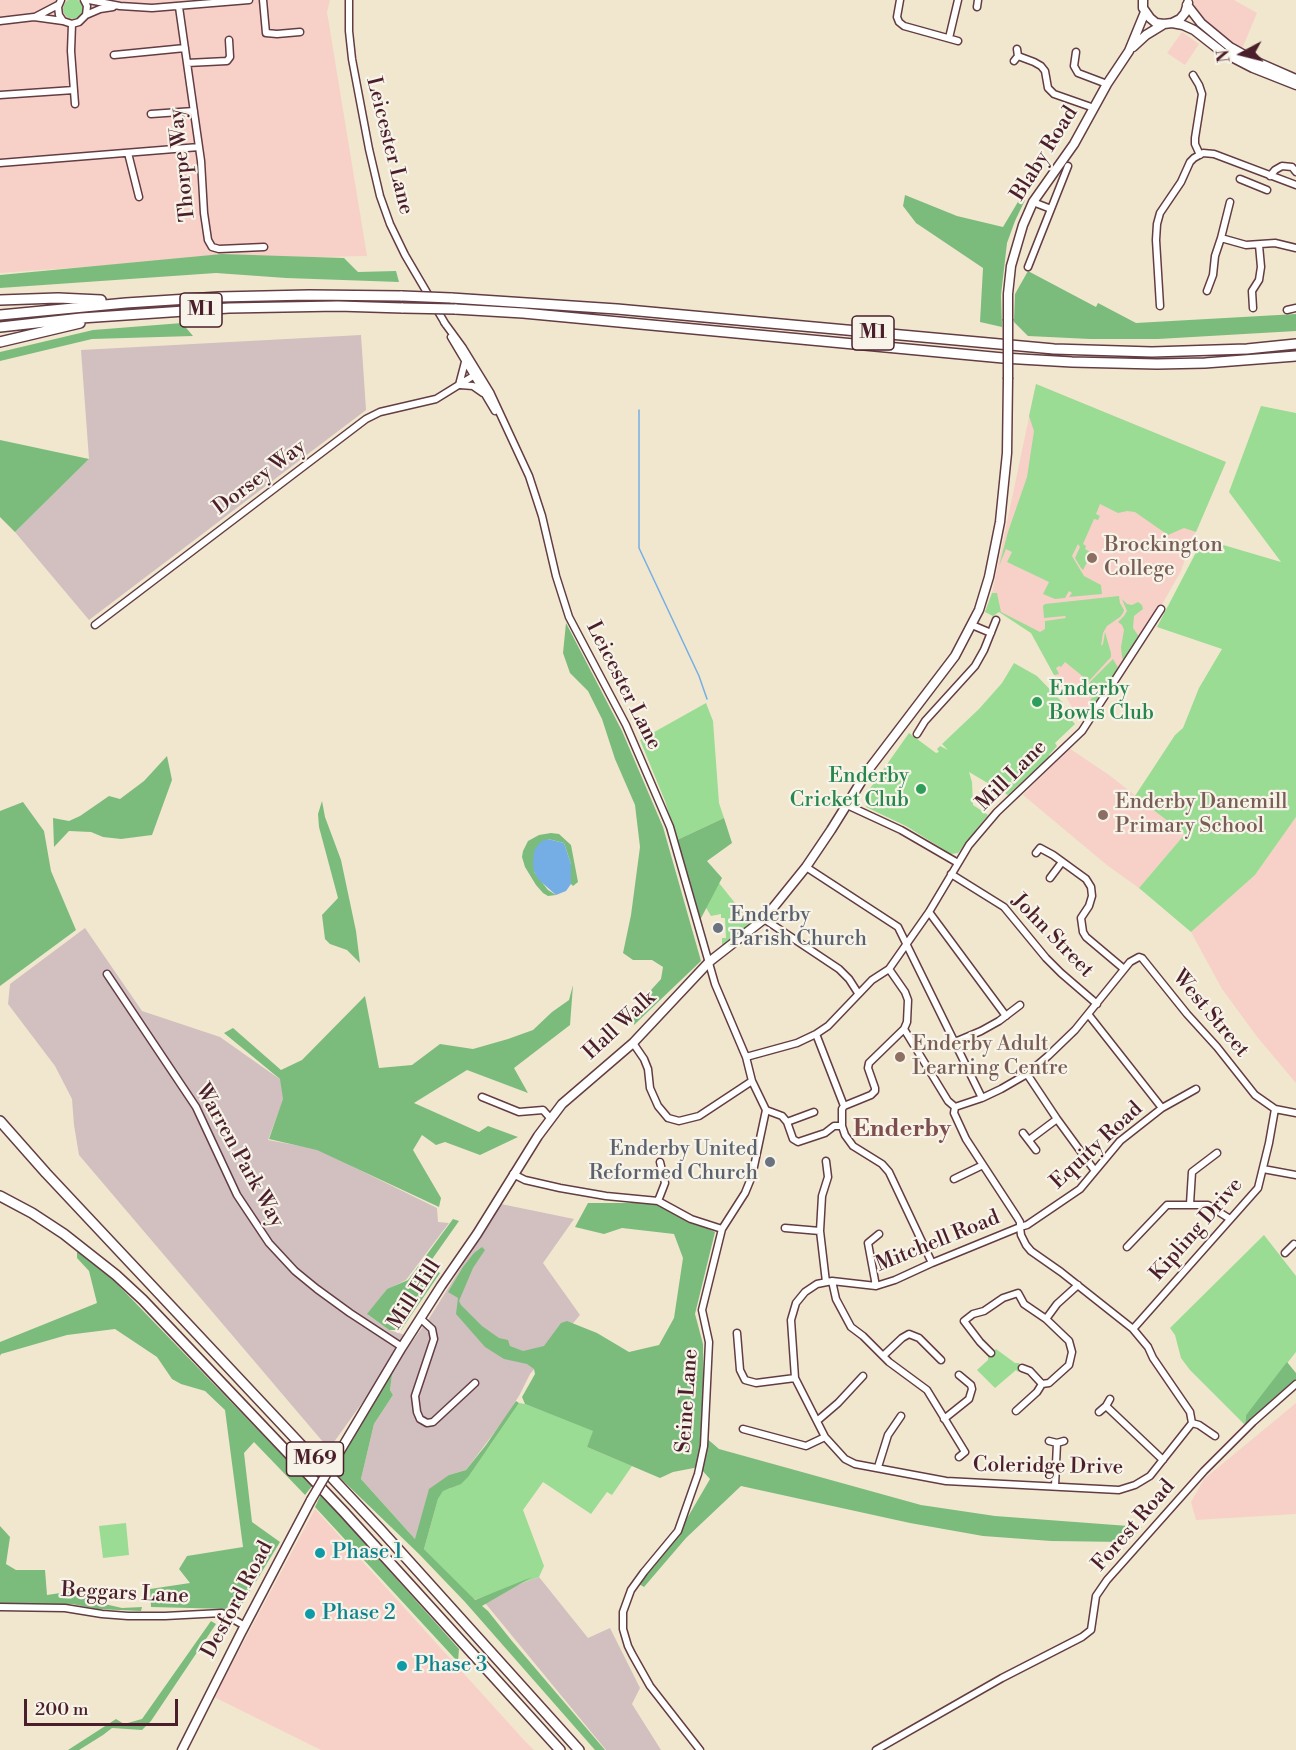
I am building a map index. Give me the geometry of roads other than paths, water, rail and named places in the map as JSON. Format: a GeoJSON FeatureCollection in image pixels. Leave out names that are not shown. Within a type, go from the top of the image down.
{"type":"FeatureCollection","features":[{"type":"Feature","properties":{"kind":"highway","name":"M1"},"geometry":{"type":"LineString","coordinates":[[0,315],[142,301],[273,295],[452,297],[617,309],[1054,349],[1152,352],[1247,349],[1296,344]]}},
{"type":"Feature","properties":{"kind":"highway"},"geometry":{"type":"LineString","coordinates":[[0,300],[58,298],[142,301]]}},
{"type":"Feature","properties":{"kind":"highway","name":"M1"},"geometry":{"type":"LineString","coordinates":[[0,327],[81,318],[273,307],[455,309],[523,313],[1003,358],[1072,362],[1169,364],[1296,356]]}},
{"type":"Feature","properties":{"kind":"highway"},"geometry":{"type":"LineString","coordinates":[[0,342],[80,323],[151,314]]}},
{"type":"Feature","properties":{"kind":"highway","name":"M69"},"geometry":{"type":"LineString","coordinates":[[0,1121],[365,1512],[579,1750]]}},
{"type":"Feature","properties":{"kind":"highway","name":"M69"},"geometry":{"type":"LineString","coordinates":[[0,1196],[64,1234],[116,1275],[143,1300],[344,1512],[560,1750]]}},
{"type":"Feature","properties":{"kind":"main road"},"geometry":{"type":"LineString","coordinates":[[1142,1],[1145,12],[1156,22],[1183,25],[1194,30],[1222,52],[1243,63],[1296,79]]}},
{"type":"Feature","properties":{"kind":"main road"},"geometry":{"type":"LineString","coordinates":[[1187,3],[1201,23],[1230,47],[1296,79]]}},
{"type":"Feature","properties":{"kind":"main road","name":"Blaby Road"},"geometry":{"type":"LineString","coordinates":[[1129,51],[1146,35],[1180,19],[1185,13],[1187,3]]}},
{"type":"Feature","properties":{"kind":"main road","name":"Blaby Road"},"geometry":{"type":"LineString","coordinates":[[912,713],[955,656],[979,610],[987,584],[1000,522],[1007,453],[1008,294],[1016,245],[1034,202],[1074,144],[1107,84],[1129,51],[1145,12]]}},
{"type":"Feature","properties":{"kind":"main road","name":"Hall Walk"},"geometry":{"type":"LineString","coordinates":[[553,1117],[562,1104],[633,1043],[709,962],[764,919],[806,867],[869,769],[912,713]]}},
{"type":"Feature","properties":{"kind":"main road","name":"Mill Hill"},"geometry":{"type":"LineString","coordinates":[[311,1500],[402,1347],[477,1234],[513,1174],[553,1117]]}},
{"type":"Feature","properties":{"kind":"main road","name":"Desford Road"},"geometry":{"type":"LineString","coordinates":[[182,1750],[311,1500]]}},
{"type":"Feature","properties":{"kind":"street"},"geometry":{"type":"LineString","coordinates":[[84,0],[87,6],[86,15]]}},
{"type":"Feature","properties":{"kind":"street"},"geometry":{"type":"LineString","coordinates":[[89,0],[120,6],[152,8],[249,0]]}},
{"type":"Feature","properties":{"kind":"street"},"geometry":{"type":"LineString","coordinates":[[263,0],[266,33],[300,32]]}},
{"type":"Feature","properties":{"kind":"street","name":"Leicester Lane"},"geometry":{"type":"LineString","coordinates":[[350,0],[349,31],[352,59],[382,203],[405,255],[465,362],[490,392],[529,476],[542,516],[556,576],[570,616],[626,725],[670,826],[722,1004],[746,1057],[752,1081],[766,1110]]}},
{"type":"Feature","properties":{"kind":"street"},"geometry":{"type":"LineString","coordinates":[[900,0],[897,17],[904,26],[958,41]]}},
{"type":"Feature","properties":{"kind":"street"},"geometry":{"type":"LineString","coordinates":[[949,38],[958,0]]}},
{"type":"Feature","properties":{"kind":"street"},"geometry":{"type":"LineString","coordinates":[[34,17],[59,2]]}},
{"type":"Feature","properties":{"kind":"street"},"geometry":{"type":"LineString","coordinates":[[59,2],[58,13],[63,21]]}},
{"type":"Feature","properties":{"kind":"street"},"geometry":{"type":"LineString","coordinates":[[0,21],[34,17],[72,24],[80,22],[86,15],[100,9],[120,6]]}},
{"type":"Feature","properties":{"kind":"street","name":"Thorpe Way"},"geometry":{"type":"LineString","coordinates":[[179,7],[199,147],[206,234],[212,247],[219,249],[264,247]]}},
{"type":"Feature","properties":{"kind":"street"},"geometry":{"type":"LineString","coordinates":[[72,24],[71,51],[75,104]]}},
{"type":"Feature","properties":{"kind":"street"},"geometry":{"type":"LineString","coordinates":[[187,63],[227,61],[231,54],[230,40]]}},
{"type":"Feature","properties":{"kind":"street"},"geometry":{"type":"LineString","coordinates":[[114,56],[185,48]]}},
{"type":"Feature","properties":{"kind":"street"},"geometry":{"type":"LineString","coordinates":[[1076,52],[1074,66],[1078,73],[1107,84]]}},
{"type":"Feature","properties":{"kind":"street"},"geometry":{"type":"LineString","coordinates":[[1016,56],[1041,66],[1048,88],[1054,94],[1094,108]]}},
{"type":"Feature","properties":{"kind":"street"},"geometry":{"type":"LineString","coordinates":[[1193,75],[1202,94],[1195,138],[1200,155]]}},
{"type":"Feature","properties":{"kind":"street"},"geometry":{"type":"LineString","coordinates":[[0,95],[74,90]]}},
{"type":"Feature","properties":{"kind":"street"},"geometry":{"type":"LineString","coordinates":[[151,114],[194,111]]}},
{"type":"Feature","properties":{"kind":"street"},"geometry":{"type":"LineString","coordinates":[[0,163],[199,147]]}},
{"type":"Feature","properties":{"kind":"street"},"geometry":{"type":"LineString","coordinates":[[128,153],[139,197]]}},
{"type":"Feature","properties":{"kind":"street"},"geometry":{"type":"LineString","coordinates":[[1160,306],[1157,224],[1160,213],[1181,182],[1190,162],[1203,153],[1214,154],[1296,185]]}},
{"type":"Feature","properties":{"kind":"street"},"geometry":{"type":"LineString","coordinates":[[1028,267],[1068,166]]}},
{"type":"Feature","properties":{"kind":"street"},"geometry":{"type":"LineString","coordinates":[[1270,176],[1282,166],[1292,167],[1296,172]]}},
{"type":"Feature","properties":{"kind":"street"},"geometry":{"type":"LineString","coordinates":[[1250,183],[1257,170]]}},
{"type":"Feature","properties":{"kind":"street"},"geometry":{"type":"LineString","coordinates":[[1240,179],[1267,190]]}},
{"type":"Feature","properties":{"kind":"street"},"geometry":{"type":"LineString","coordinates":[[1034,202],[1051,209]]}},
{"type":"Feature","properties":{"kind":"street"},"geometry":{"type":"LineString","coordinates":[[1207,291],[1207,280],[1221,238],[1226,205]]}},
{"type":"Feature","properties":{"kind":"street"},"geometry":{"type":"LineString","coordinates":[[1221,238],[1246,245],[1275,243],[1296,248]]}},
{"type":"Feature","properties":{"kind":"street"},"geometry":{"type":"LineString","coordinates":[[1252,308],[1252,291],[1261,280],[1259,245]]}},
{"type":"Feature","properties":{"kind":"street"},"geometry":{"type":"LineString","coordinates":[[1287,310],[1296,308]]}},
{"type":"Feature","properties":{"kind":"street","name":"Leicester Lane"},"geometry":{"type":"LineString","coordinates":[[444,322],[463,348],[485,395],[505,427]]}},
{"type":"Feature","properties":{"kind":"street"},"geometry":{"type":"LineString","coordinates":[[465,362],[459,385],[478,388],[485,395]]}},
{"type":"Feature","properties":{"kind":"street","name":"Dorsey Way"},"geometry":{"type":"LineString","coordinates":[[95,625],[366,418],[380,412],[430,401],[476,374]]}},
{"type":"Feature","properties":{"kind":"street","name":"Mill Lane"},"geometry":{"type":"LineString","coordinates":[[746,1057],[796,1043],[816,1034],[828,1026],[872,980],[889,969],[929,912],[969,845],[997,812],[1082,731],[1161,609]]}},
{"type":"Feature","properties":{"kind":"street"},"geometry":{"type":"LineString","coordinates":[[917,734],[925,721],[975,666],[996,621]]}},
{"type":"Feature","properties":{"kind":"street"},"geometry":{"type":"LineString","coordinates":[[972,625],[991,633]]}},
{"type":"Feature","properties":{"kind":"street"},"geometry":{"type":"LineString","coordinates":[[912,713],[925,721]]}},
{"type":"Feature","properties":{"kind":"street"},"geometry":{"type":"LineString","coordinates":[[847,805],[901,830],[958,863]]}},
{"type":"Feature","properties":{"kind":"street"},"geometry":{"type":"LineString","coordinates":[[955,1107],[982,1098],[1027,1074],[1055,1050],[1097,1004],[1124,969],[1083,932],[1081,918],[1092,896],[1091,887],[1086,879],[1040,848],[1036,853]]}},
{"type":"Feature","properties":{"kind":"street"},"geometry":{"type":"LineString","coordinates":[[1050,878],[1062,862]]}},
{"type":"Feature","properties":{"kind":"street"},"geometry":{"type":"LineString","coordinates":[[806,867],[898,927],[982,1098]]}},
{"type":"Feature","properties":{"kind":"street","name":"John Street"},"geometry":{"type":"LineString","coordinates":[[951,874],[1004,907],[1046,958],[1097,1004]]}},
{"type":"Feature","properties":{"kind":"street"},"geometry":{"type":"LineString","coordinates":[[929,912],[1006,1016]]}},
{"type":"Feature","properties":{"kind":"street"},"geometry":{"type":"LineString","coordinates":[[764,919],[839,969],[858,993]]}},
{"type":"Feature","properties":{"kind":"street","name":"West Street"},"geometry":{"type":"LineString","coordinates":[[1124,969],[1133,959],[1142,958],[1255,1095],[1275,1109]]}},
{"type":"Feature","properties":{"kind":"street"},"geometry":{"type":"LineString","coordinates":[[889,969],[908,1000],[908,1014],[904,1029],[869,1063],[868,1068],[875,1088],[874,1094],[845,1105],[842,1109],[842,1126],[853,1146],[882,1164],[889,1172],[932,1263]]}},
{"type":"Feature","properties":{"kind":"street","name":"Warren Park Way"},"geometry":{"type":"LineString","coordinates":[[107,974],[196,1107],[237,1195],[269,1243],[295,1271],[317,1289],[402,1347]]}},
{"type":"Feature","properties":{"kind":"street"},"geometry":{"type":"LineString","coordinates":[[955,1042],[981,1031],[1020,1005]]}},
{"type":"Feature","properties":{"kind":"street"},"geometry":{"type":"LineString","coordinates":[[1088,1014],[1162,1108]]}},
{"type":"Feature","properties":{"kind":"street"},"geometry":{"type":"LineString","coordinates":[[904,1029],[948,1101],[955,1107]]}},
{"type":"Feature","properties":{"kind":"street"},"geometry":{"type":"LineString","coordinates":[[816,1034],[845,1105]]}},
{"type":"Feature","properties":{"kind":"street"},"geometry":{"type":"LineString","coordinates":[[633,1043],[648,1069],[650,1088],[657,1106],[668,1118],[679,1121],[699,1116],[752,1081]]}},
{"type":"Feature","properties":{"kind":"street"},"geometry":{"type":"LineString","coordinates":[[1027,1074],[1095,1171]]}},
{"type":"Feature","properties":{"kind":"street","name":"Equity Road"},"geometry":{"type":"LineString","coordinates":[[1020,1227],[1066,1200],[1087,1183],[1120,1141],[1162,1108],[1196,1089]]}},
{"type":"Feature","properties":{"kind":"street"},"geometry":{"type":"LineString","coordinates":[[482,1096],[519,1112],[543,1110],[553,1117]]}},
{"type":"Feature","properties":{"kind":"street"},"geometry":{"type":"LineString","coordinates":[[955,1107],[956,1120],[1017,1217],[1022,1239],[1031,1251],[1133,1329],[1148,1347],[1190,1412],[1192,1423],[1215,1436]]}},
{"type":"Feature","properties":{"kind":"street"},"geometry":{"type":"LineString","coordinates":[[1275,1109],[1296,1113]]}},
{"type":"Feature","properties":{"kind":"street","name":"Kipling Drive"},"geometry":{"type":"LineString","coordinates":[[1133,1329],[1258,1188],[1275,1109]]}},
{"type":"Feature","properties":{"kind":"street"},"geometry":{"type":"LineString","coordinates":[[766,1110],[782,1116],[788,1122],[793,1139],[796,1141],[825,1133],[834,1126],[842,1126]]}},
{"type":"Feature","properties":{"kind":"street","name":"Seine Lane"},"geometry":{"type":"LineString","coordinates":[[700,1750],[646,1678],[628,1646],[623,1621],[625,1604],[631,1590],[678,1531],[700,1465],[704,1449],[709,1342],[702,1310],[722,1229],[745,1193],[752,1176],[766,1110]]}},
{"type":"Feature","properties":{"kind":"street"},"geometry":{"type":"LineString","coordinates":[[788,1122],[814,1112]]}},
{"type":"Feature","properties":{"kind":"street"},"geometry":{"type":"LineString","coordinates":[[1029,1140],[1057,1119]]}},
{"type":"Feature","properties":{"kind":"street"},"geometry":{"type":"LineString","coordinates":[[825,1133],[828,1141]]}},
{"type":"Feature","properties":{"kind":"street"},"geometry":{"type":"LineString","coordinates":[[1023,1133],[1036,1150]]}},
{"type":"Feature","properties":{"kind":"street"},"geometry":{"type":"LineString","coordinates":[[1190,1204],[1192,1172],[1217,1153]]}},
{"type":"Feature","properties":{"kind":"street"},"geometry":{"type":"LineString","coordinates":[[826,1161],[828,1177],[822,1196],[820,1231],[829,1282],[836,1299],[851,1327],[888,1362],[927,1390],[965,1452],[959,1457]]}},
{"type":"Feature","properties":{"kind":"street"},"geometry":{"type":"LineString","coordinates":[[658,1200],[665,1183],[660,1162]]}},
{"type":"Feature","properties":{"kind":"street"},"geometry":{"type":"LineString","coordinates":[[954,1179],[983,1165]]}},
{"type":"Feature","properties":{"kind":"street"},"geometry":{"type":"LineString","coordinates":[[1263,1169],[1296,1175]]}},
{"type":"Feature","properties":{"kind":"street"},"geometry":{"type":"LineString","coordinates":[[513,1174],[525,1180],[560,1188],[606,1196],[658,1200],[691,1219],[722,1229]]}},
{"type":"Feature","properties":{"kind":"street"},"geometry":{"type":"LineString","coordinates":[[1127,1248],[1167,1205],[1208,1204],[1230,1219]]}},
{"type":"Feature","properties":{"kind":"street","name":"Mitchell Road"},"geometry":{"type":"LineString","coordinates":[[829,1282],[876,1286],[1020,1227]]}},
{"type":"Feature","properties":{"kind":"street"},"geometry":{"type":"LineString","coordinates":[[785,1228],[820,1231]]}},
{"type":"Feature","properties":{"kind":"street"},"geometry":{"type":"LineString","coordinates":[[876,1286],[865,1242],[879,1234]]}},
{"type":"Feature","properties":{"kind":"street"},"geometry":{"type":"LineString","coordinates":[[1285,1253],[1296,1243]]}},
{"type":"Feature","properties":{"kind":"street"},"geometry":{"type":"LineString","coordinates":[[737,1333],[740,1370],[745,1380],[756,1383],[795,1378],[791,1320],[796,1303],[805,1292],[818,1284],[829,1282]]}},
{"type":"Feature","properties":{"kind":"street"},"geometry":{"type":"LineString","coordinates":[[1046,1319],[1057,1304],[1078,1286]]}},
{"type":"Feature","properties":{"kind":"street"},"geometry":{"type":"LineString","coordinates":[[992,1353],[964,1321],[1003,1299],[1026,1290]]}},
{"type":"Feature","properties":{"kind":"street"},"geometry":{"type":"LineString","coordinates":[[1017,1412],[1042,1384],[1049,1383],[1063,1372],[1069,1365],[1072,1352],[1069,1341],[1046,1319],[1024,1304],[1018,1293]]}},
{"type":"Feature","properties":{"kind":"street"},"geometry":{"type":"LineString","coordinates":[[421,1320],[432,1329],[434,1339],[415,1396],[420,1419],[434,1422],[475,1383]]}},
{"type":"Feature","properties":{"kind":"street"},"geometry":{"type":"LineString","coordinates":[[883,1356],[909,1334],[918,1338],[941,1360]]}},
{"type":"Feature","properties":{"kind":"street"},"geometry":{"type":"LineString","coordinates":[[1020,1368],[1030,1371],[1042,1384]]}},
{"type":"Feature","properties":{"kind":"street"},"geometry":{"type":"LineString","coordinates":[[944,1419],[969,1399],[971,1385],[959,1375]]}},
{"type":"Feature","properties":{"kind":"street","name":"Coleridge Drive"},"geometry":{"type":"LineString","coordinates":[[795,1378],[825,1437],[845,1460],[855,1464],[946,1481],[1119,1490],[1135,1485],[1150,1476],[1192,1423]]}},
{"type":"Feature","properties":{"kind":"street"},"geometry":{"type":"LineString","coordinates":[[817,1420],[862,1380]]}},
{"type":"Feature","properties":{"kind":"street","name":"Forest Road"},"geometry":{"type":"LineString","coordinates":[[876,1750],[1002,1678],[1082,1637],[1090,1630],[1096,1596],[1107,1580],[1204,1471],[1253,1422],[1296,1384]]}},
{"type":"Feature","properties":{"kind":"street"},"geometry":{"type":"LineString","coordinates":[[1099,1412],[1110,1399]]}},
{"type":"Feature","properties":{"kind":"street"},"geometry":{"type":"LineString","coordinates":[[1106,1406],[1163,1460]]}},
{"type":"Feature","properties":{"kind":"street"},"geometry":{"type":"LineString","coordinates":[[878,1467],[888,1435],[901,1416]]}},
{"type":"Feature","properties":{"kind":"street"},"geometry":{"type":"LineString","coordinates":[[743,1430],[806,1446],[825,1437]]}},
{"type":"Feature","properties":{"kind":"street"},"geometry":{"type":"LineString","coordinates":[[1049,1441],[1057,1443],[1064,1441]]}},
{"type":"Feature","properties":{"kind":"street"},"geometry":{"type":"LineString","coordinates":[[1055,1486],[1057,1443]]}},
{"type":"Feature","properties":{"kind":"street","name":"Beggars Lane"},"geometry":{"type":"LineString","coordinates":[[0,1607],[64,1608],[128,1616],[222,1613],[245,1626]]}},
{"type":"Feature","properties":{"kind":"water"},"geometry":{"type":"Polygon","coordinates":[[[548,839],[564,843],[571,864],[571,884],[566,891],[556,895],[539,880],[534,872],[534,851],[540,842],[548,839]]]}},
{"type":"Feature","properties":{"kind":"waterway"},"geometry":{"type":"LineString","coordinates":[[639,410],[639,548],[699,676],[707,699]]}},
{"type":"Feature","properties":{"kind":"place","name":"Brockington College"},"geometry":{"type":"Point","coordinates":[1092,558]}},
{"type":"Feature","properties":{"kind":"place","name":"Enderby Bowls Club"},"geometry":{"type":"Point","coordinates":[1037,702]}},
{"type":"Feature","properties":{"kind":"place","name":"Enderby Cricket Club"},"geometry":{"type":"Point","coordinates":[921,789]}},
{"type":"Feature","properties":{"kind":"place","name":"Enderby Danemill Primary School"},"geometry":{"type":"Point","coordinates":[1103,815]}},
{"type":"Feature","properties":{"kind":"place","name":"Enderby Parish Church"},"geometry":{"type":"Point","coordinates":[718,928]}},
{"type":"Feature","properties":{"kind":"place","name":"Enderby Adult Learning Centre"},"geometry":{"type":"Point","coordinates":[900,1057]}},
{"type":"Feature","properties":{"kind":"place","name":"Enderby United Reformed Church"},"geometry":{"type":"Point","coordinates":[770,1162]}},
{"type":"Feature","properties":{"kind":"place","name":"Phase 1"},"geometry":{"type":"Point","coordinates":[320,1553]}},
{"type":"Feature","properties":{"kind":"place","name":"Phase 2"},"geometry":{"type":"Point","coordinates":[310,1614]}},
{"type":"Feature","properties":{"kind":"place","name":"Phase 3"},"geometry":{"type":"Point","coordinates":[402,1666]}},
{"type":"Feature","properties":{"kind":"district","name":"Enderby"},"geometry":{"type":"Point","coordinates":[902,1130]}}]}
